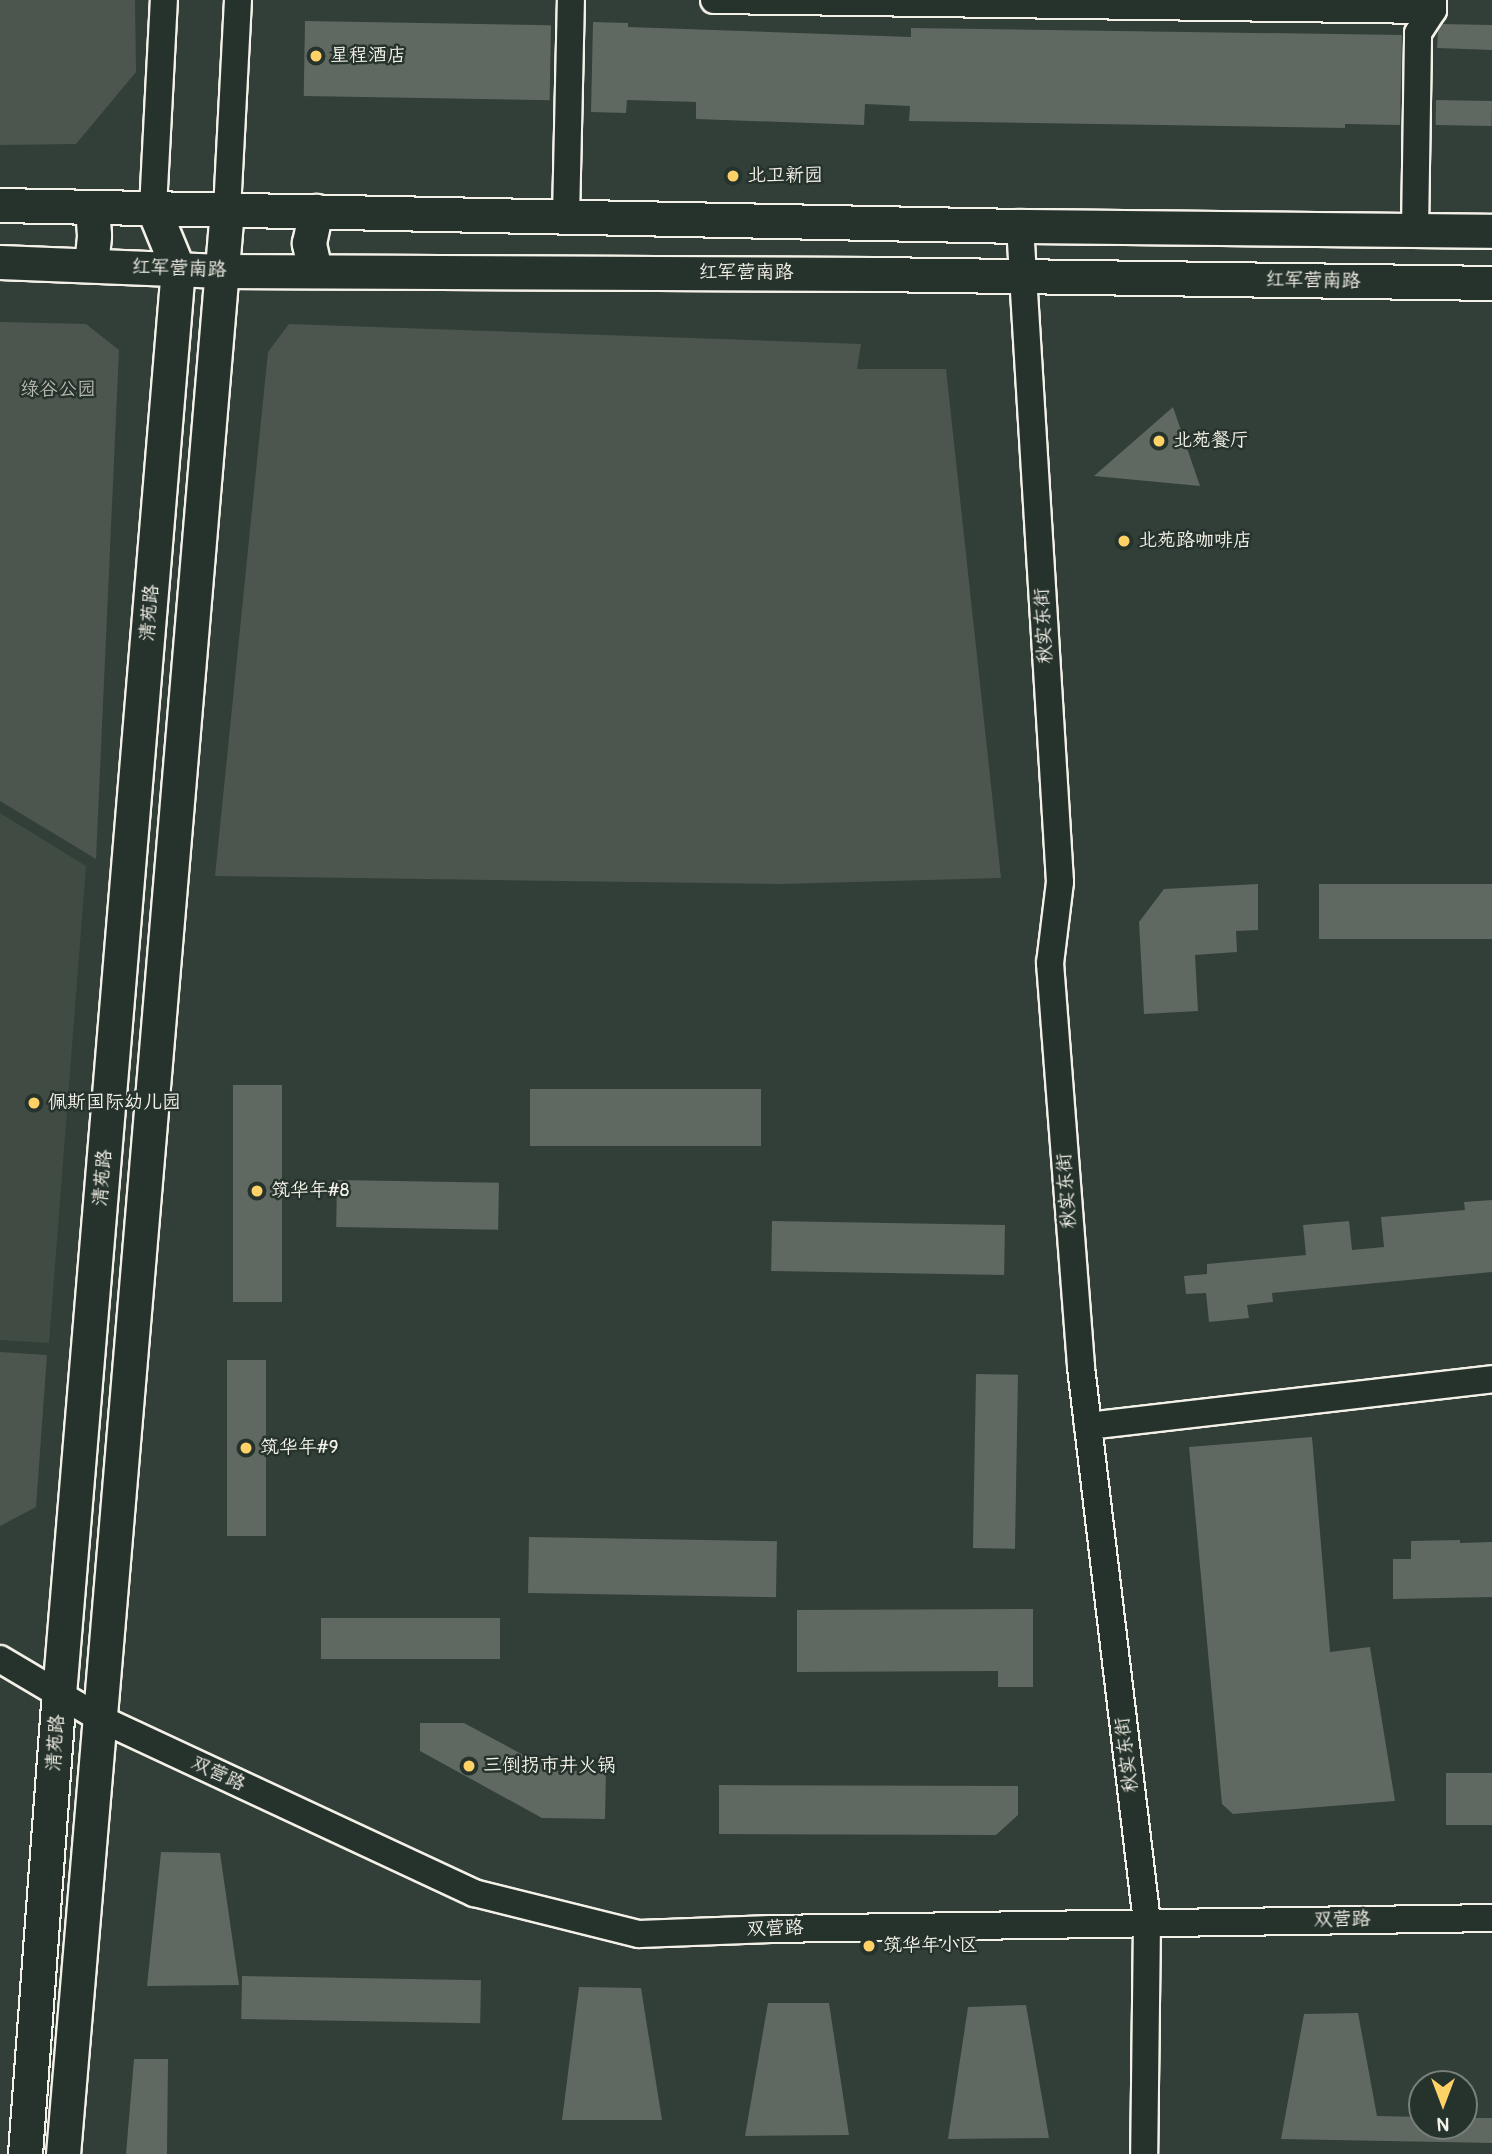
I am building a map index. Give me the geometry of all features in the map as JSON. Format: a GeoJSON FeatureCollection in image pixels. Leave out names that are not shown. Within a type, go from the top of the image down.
{"type":"FeatureCollection","features":[{"type":"Feature","properties":{"kind":"main road"},"geometry":{"type":"LineString","coordinates":[[0,205],[1020,226],[1492,231]]}},
{"type":"Feature","properties":{"kind":"main road"},"geometry":{"type":"LineString","coordinates":[[90,265],[94,235],[92,206]]}},
{"type":"Feature","properties":{"kind":"main road","name":"清苑路"},"geometry":{"type":"LineString","coordinates":[[25,2154],[59,1694],[178,269],[153,208]]}},
{"type":"Feature","properties":{"kind":"main road"},"geometry":{"type":"LineString","coordinates":[[63,2154],[227,210]]}},
{"type":"Feature","properties":{"kind":"main road"},"geometry":{"type":"LineString","coordinates":[[315,270],[309,243],[316,211]]}},
{"type":"Feature","properties":{"kind":"main road"},"geometry":{"type":"LineString","coordinates":[[929,275],[935,247],[930,224]]}},
{"type":"Feature","properties":{"kind":"main road","name":"红军营南路"},"geometry":{"type":"LineString","coordinates":[[0,262],[222,271],[929,275],[1492,283]]}},
{"type":"Feature","properties":{"kind":"street"},"geometry":{"type":"LineString","coordinates":[[153,208],[164,0]]}},
{"type":"Feature","properties":{"kind":"street"},"geometry":{"type":"LineString","coordinates":[[227,210],[238,0]]}},
{"type":"Feature","properties":{"kind":"street"},"geometry":{"type":"LineString","coordinates":[[566,216],[571,0]]}},
{"type":"Feature","properties":{"kind":"street"},"geometry":{"type":"LineString","coordinates":[[715,0],[1433,5],[1418,33],[1415,230]]}},
{"type":"Feature","properties":{"kind":"street","name":"秋实东街"},"geometry":{"type":"LineString","coordinates":[[1020,226],[1060,882],[1050,963],[1088,1426],[1147,1922],[1144,2154]]}},
{"type":"Feature","properties":{"kind":"street"},"geometry":{"type":"LineString","coordinates":[[1088,1426],[1492,1379]]}},
{"type":"Feature","properties":{"kind":"street","name":"双营路"},"geometry":{"type":"LineString","coordinates":[[0,1659],[101,1719],[474,1893],[639,1934],[1147,1922],[1492,1918]]}},
{"type":"Feature","properties":{"kind":"shaded area","name":"佩斯国际幼儿园"},"geometry":{"type":"Polygon","coordinates":[[[0,813],[86,866],[49,1343],[0,1340],[0,813]]]}},
{"type":"Feature","properties":{"kind":"green space"},"geometry":{"type":"Polygon","coordinates":[[[0,0],[135,0],[136,72],[76,144],[0,145],[0,0]]]}},
{"type":"Feature","properties":{"kind":"green space","name":"绿谷公园"},"geometry":{"type":"Polygon","coordinates":[[[0,322],[86,324],[119,350],[96,859],[0,801],[0,322]]]}},
{"type":"Feature","properties":{"kind":"green space"},"geometry":{"type":"Polygon","coordinates":[[[289,324],[861,344],[857,369],[946,369],[1001,878],[781,884],[215,876],[268,352],[289,324]]]}},
{"type":"Feature","properties":{"kind":"green space"},"geometry":{"type":"Polygon","coordinates":[[[0,1352],[47,1355],[36,1507],[0,1526],[0,1352]]]}},
{"type":"Feature","properties":{"kind":"building"},"geometry":{"type":"Polygon","coordinates":[[[305,21],[551,25],[550,100],[304,96],[305,21]]]}},
{"type":"Feature","properties":{"kind":"building"},"geometry":{"type":"Polygon","coordinates":[[[593,22],[628,23],[628,27],[911,37],[911,28],[1402,35],[1400,125],[1345,124],[1345,128],[909,121],[910,106],[865,104],[864,125],[696,119],[696,102],[627,100],[626,113],[591,112],[593,22]]]}},
{"type":"Feature","properties":{"kind":"building"},"geometry":{"type":"Polygon","coordinates":[[[1443,24],[1492,25],[1492,50],[1437,48],[1438,32],[1443,24]]]}},
{"type":"Feature","properties":{"kind":"building"},"geometry":{"type":"Polygon","coordinates":[[[1436,100],[1492,101],[1492,126],[1436,125],[1436,100]]]}},
{"type":"Feature","properties":{"kind":"building","name":"北苑餐厅"},"geometry":{"type":"Polygon","coordinates":[[[1173,407],[1200,486],[1094,476],[1173,407]]]}},
{"type":"Feature","properties":{"kind":"building"},"geometry":{"type":"Polygon","coordinates":[[[1258,884],[1258,930],[1236,931],[1237,952],[1195,955],[1198,1011],[1144,1014],[1139,922],[1164,889],[1258,884]]]}},
{"type":"Feature","properties":{"kind":"building"},"geometry":{"type":"Polygon","coordinates":[[[1319,884],[1492,884],[1492,939],[1319,939],[1319,884]]]}},
{"type":"Feature","properties":{"kind":"building","name":"筑华年#8"},"geometry":{"type":"Polygon","coordinates":[[[233,1085],[282,1085],[282,1302],[233,1302],[233,1085]]]}},
{"type":"Feature","properties":{"kind":"building"},"geometry":{"type":"Polygon","coordinates":[[[530,1089],[761,1089],[761,1146],[530,1146],[530,1089]]]}},
{"type":"Feature","properties":{"kind":"building"},"geometry":{"type":"Polygon","coordinates":[[[337,1180],[499,1183],[498,1230],[336,1227],[337,1180]]]}},
{"type":"Feature","properties":{"kind":"building"},"geometry":{"type":"Polygon","coordinates":[[[1492,1200],[1492,1272],[1272,1293],[1273,1302],[1247,1305],[1249,1318],[1209,1322],[1206,1293],[1186,1294],[1184,1276],[1207,1274],[1207,1264],[1306,1255],[1303,1225],[1349,1221],[1352,1250],[1384,1247],[1381,1217],[1465,1210],[1464,1202],[1492,1200]]]}},
{"type":"Feature","properties":{"kind":"building"},"geometry":{"type":"Polygon","coordinates":[[[772,1221],[1005,1225],[1004,1275],[771,1271],[772,1221]]]}},
{"type":"Feature","properties":{"kind":"building","name":"筑华年#9"},"geometry":{"type":"Polygon","coordinates":[[[227,1360],[266,1360],[266,1536],[227,1536],[227,1360]]]}},
{"type":"Feature","properties":{"kind":"building"},"geometry":{"type":"Polygon","coordinates":[[[976,1374],[1018,1375],[1015,1549],[973,1548],[976,1374]]]}},
{"type":"Feature","properties":{"kind":"building"},"geometry":{"type":"Polygon","coordinates":[[[1312,1437],[1330,1652],[1370,1647],[1395,1801],[1233,1814],[1222,1804],[1189,1447],[1312,1437]]]}},
{"type":"Feature","properties":{"kind":"building"},"geometry":{"type":"Polygon","coordinates":[[[529,1537],[777,1541],[776,1597],[528,1593],[529,1537]]]}},
{"type":"Feature","properties":{"kind":"building"},"geometry":{"type":"Polygon","coordinates":[[[1460,1540],[1460,1543],[1492,1542],[1492,1597],[1393,1599],[1393,1559],[1411,1559],[1411,1541],[1460,1540]]]}},
{"type":"Feature","properties":{"kind":"building"},"geometry":{"type":"Polygon","coordinates":[[[1033,1609],[1033,1687],[998,1687],[998,1671],[797,1672],[797,1610],[1033,1609]]]}},
{"type":"Feature","properties":{"kind":"building"},"geometry":{"type":"Polygon","coordinates":[[[321,1618],[500,1618],[500,1659],[321,1659],[321,1618]]]}},
{"type":"Feature","properties":{"kind":"building"},"geometry":{"type":"Polygon","coordinates":[[[420,1723],[464,1723],[553,1771],[606,1771],[605,1819],[542,1818],[420,1751],[420,1723]]]}},
{"type":"Feature","properties":{"kind":"building"},"geometry":{"type":"Polygon","coordinates":[[[1446,1773],[1492,1773],[1492,1825],[1446,1825],[1446,1773]]]}},
{"type":"Feature","properties":{"kind":"building"},"geometry":{"type":"Polygon","coordinates":[[[719,1785],[1018,1786],[1018,1815],[996,1835],[719,1834],[719,1785]]]}},
{"type":"Feature","properties":{"kind":"building"},"geometry":{"type":"Polygon","coordinates":[[[161,1852],[220,1853],[239,1985],[147,1986],[161,1852]]]}},
{"type":"Feature","properties":{"kind":"building"},"geometry":{"type":"Polygon","coordinates":[[[242,1976],[481,1980],[480,2023],[241,2019],[242,1976]]]}},
{"type":"Feature","properties":{"kind":"building"},"geometry":{"type":"Polygon","coordinates":[[[579,1987],[641,1988],[662,2120],[562,2120],[579,1987]]]}},
{"type":"Feature","properties":{"kind":"building"},"geometry":{"type":"Polygon","coordinates":[[[768,2003],[829,2003],[849,2135],[745,2136],[768,2003]]]}},
{"type":"Feature","properties":{"kind":"building"},"geometry":{"type":"Polygon","coordinates":[[[1026,2005],[1049,2138],[948,2139],[968,2007],[1026,2005]]]}},
{"type":"Feature","properties":{"kind":"building"},"geometry":{"type":"Polygon","coordinates":[[[1358,2013],[1377,2116],[1408,2117],[1408,2140],[1478,2140],[1478,2118],[1492,2118],[1492,2143],[1281,2139],[1304,2014],[1358,2013]]]}},
{"type":"Feature","properties":{"kind":"building"},"geometry":{"type":"Polygon","coordinates":[[[134,2059],[168,2059],[167,2154],[126,2154],[134,2059]]]}},
{"type":"Feature","properties":{"kind":"place","name":"星程酒店"},"geometry":{"type":"Point","coordinates":[316,56]}},
{"type":"Feature","properties":{"kind":"place","name":"北卫新园"},"geometry":{"type":"Point","coordinates":[733,176]}},
{"type":"Feature","properties":{"kind":"place","name":"北苑餐厅"},"geometry":{"type":"Point","coordinates":[1159,441]}},
{"type":"Feature","properties":{"kind":"place","name":"北苑路咖啡店"},"geometry":{"type":"Point","coordinates":[1124,541]}},
{"type":"Feature","properties":{"kind":"place","name":"佩斯国际幼儿园"},"geometry":{"type":"Point","coordinates":[34,1103]}},
{"type":"Feature","properties":{"kind":"place","name":"筑华年#8"},"geometry":{"type":"Point","coordinates":[257,1191]}},
{"type":"Feature","properties":{"kind":"place","name":"筑华年#9"},"geometry":{"type":"Point","coordinates":[246,1448]}},
{"type":"Feature","properties":{"kind":"place","name":"三倒拐市井火锅"},"geometry":{"type":"Point","coordinates":[469,1766]}},
{"type":"Feature","properties":{"kind":"place","name":"筑华年小区"},"geometry":{"type":"Point","coordinates":[869,1946]}}]}
